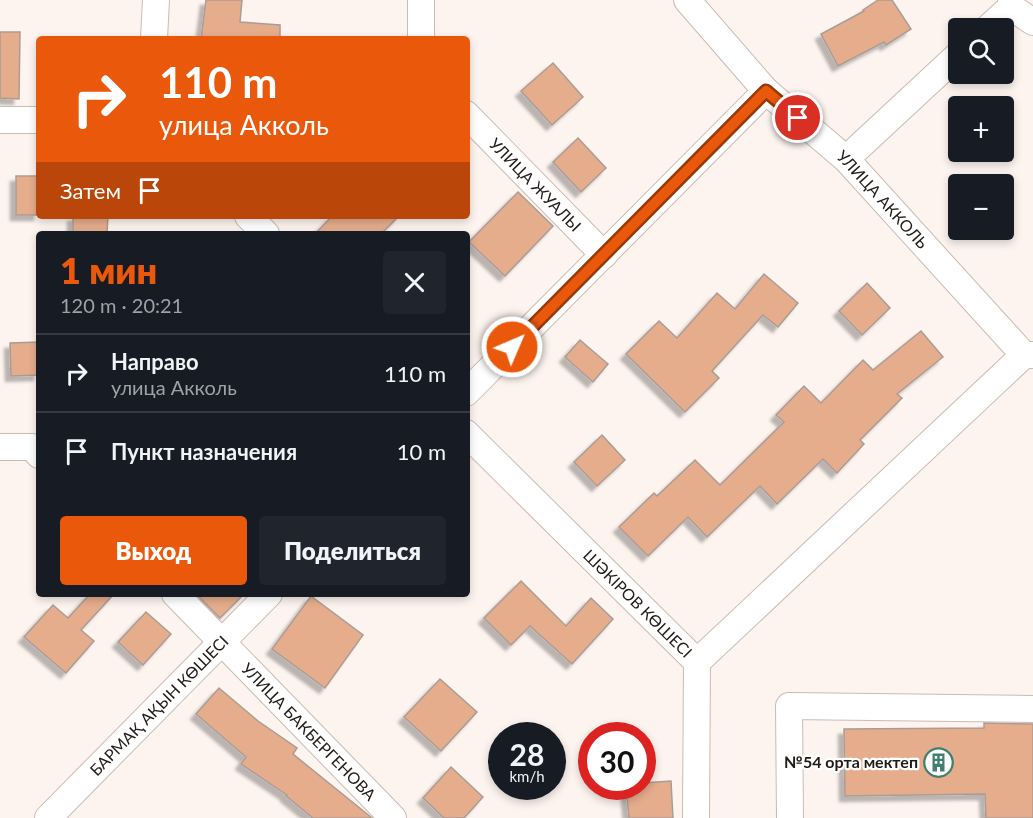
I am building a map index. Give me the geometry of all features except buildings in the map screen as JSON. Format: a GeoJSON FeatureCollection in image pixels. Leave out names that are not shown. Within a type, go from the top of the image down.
{"type":"FeatureCollection","features":[{"type":"Feature","properties":{"kind":"street"},"geometry":{"type":"LineString","coordinates":[[154,36],[156,0]]}},
{"type":"Feature","properties":{"kind":"street"},"geometry":{"type":"LineString","coordinates":[[421,0],[421,36]]}},
{"type":"Feature","properties":{"kind":"street","name":"УЛИЦА АККОЛЬ"},"geometry":{"type":"LineString","coordinates":[[687,0],[766,91],[846,159],[1029,355]]}},
{"type":"Feature","properties":{"kind":"street"},"geometry":{"type":"LineString","coordinates":[[998,18],[1011,4],[1033,22]]}},
{"type":"Feature","properties":{"kind":"street"},"geometry":{"type":"LineString","coordinates":[[846,159],[948,65]]}},
{"type":"Feature","properties":{"kind":"street"},"geometry":{"type":"LineString","coordinates":[[470,389],[766,91]]}},
{"type":"Feature","properties":{"kind":"street","name":"УЛИЦА ЖУАЛЫ"},"geometry":{"type":"LineString","coordinates":[[470,118],[604,255]]}},
{"type":"Feature","properties":{"kind":"street"},"geometry":{"type":"LineString","coordinates":[[0,120],[36,120]]}},
{"type":"Feature","properties":{"kind":"street"},"geometry":{"type":"LineString","coordinates":[[251,219],[263,231]]}},
{"type":"Feature","properties":{"kind":"street"},"geometry":{"type":"LineString","coordinates":[[697,662],[1029,355]]}},
{"type":"Feature","properties":{"kind":"street","name":"ШӘКІРОВ КӨШЕСІ"},"geometry":{"type":"LineString","coordinates":[[470,438],[697,662],[696,818]]}},
{"type":"Feature","properties":{"kind":"street"},"geometry":{"type":"LineString","coordinates":[[0,447],[32,447],[36,452]]}},
{"type":"Feature","properties":{"kind":"street","name":"УЛИЦА БАКБЕРГЕНОВА"},"geometry":{"type":"LineString","coordinates":[[178,597],[393,818]]}},
{"type":"Feature","properties":{"kind":"street","name":"БАРМАҚ АҚЫН КӨШЕСІ"},"geometry":{"type":"LineString","coordinates":[[48,818],[266,597]]}},
{"type":"Feature","properties":{"kind":"street"},"geometry":{"type":"LineString","coordinates":[[790,818],[789,706],[1033,709]]}},
{"type":"Feature","properties":{"kind":"place","name":"№54 орта мектеп"},"geometry":{"type":"Point","coordinates":[939,762]}},
{"type":"Feature","properties":{"kind":"route"},"geometry":{"type":"LineString","coordinates":[[512,347],[766,91],[798,118]]}}]}
